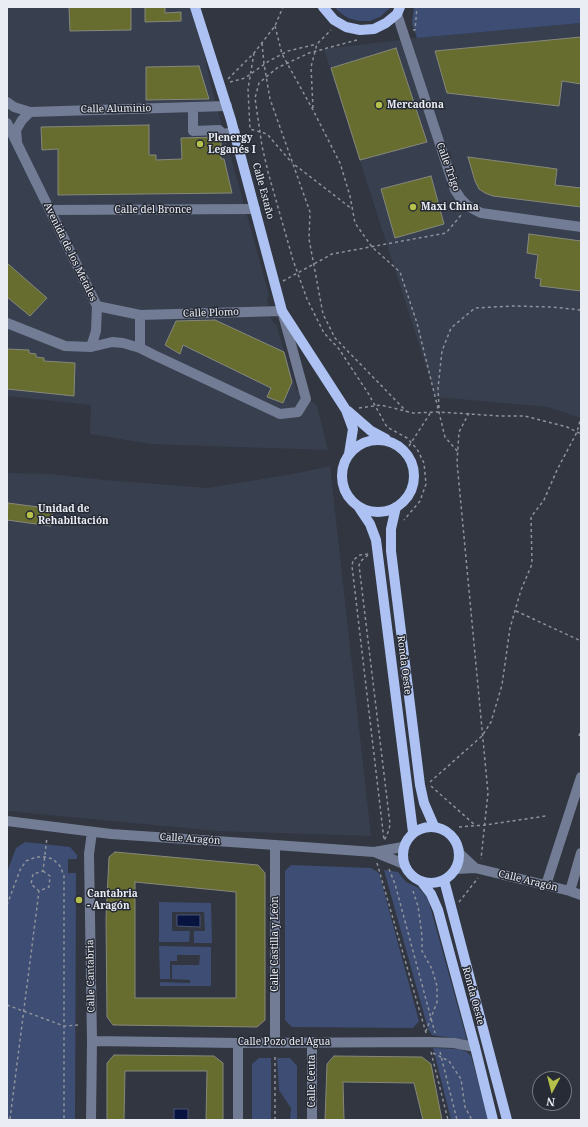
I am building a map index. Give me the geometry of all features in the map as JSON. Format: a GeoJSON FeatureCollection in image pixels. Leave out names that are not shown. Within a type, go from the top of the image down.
{"type":"FeatureCollection","features":[{"type":"Feature","properties":{"kind":"main road"},"geometry":{"type":"LineString","coordinates":[[323,7],[334,20],[346,28],[360,30],[374,29],[386,23],[399,11]]}},
{"type":"Feature","properties":{"kind":"main road","name":"Calle Estaño"},"geometry":{"type":"LineString","coordinates":[[196,8],[235,132],[282,311],[346,410],[353,430],[349,454]]}},
{"type":"Feature","properties":{"kind":"main road","name":"Calle Estaño"},"geometry":{"type":"LineString","coordinates":[[346,410],[371,431],[394,443]]}},
{"type":"Feature","properties":{"kind":"main road"},"geometry":{"type":"LineString","coordinates":[[369,440],[382,440],[394,443],[403,449],[410,458],[414,469],[414,480],[411,491],[405,500],[396,507],[387,511],[377,512],[358,506],[350,498],[344,488],[342,476],[344,464],[349,454],[358,446],[369,440]]}},
{"type":"Feature","properties":{"kind":"main road","name":"Ronda Oeste"},"geometry":{"type":"LineString","coordinates":[[358,506],[370,524],[376,540],[413,832]]}},
{"type":"Feature","properties":{"kind":"main road","name":"Ronda Oeste"},"geometry":{"type":"LineString","coordinates":[[396,507],[391,529],[390,543],[420,788],[424,803],[434,826]]}},
{"type":"Feature","properties":{"kind":"main road"},"geometry":{"type":"LineString","coordinates":[[434,826],[444,829],[452,835],[457,843],[460,853],[456,869],[450,875],[444,880],[436,883],[429,883],[414,877],[408,871],[402,856],[403,847],[413,832],[419,828],[434,826]]}},
{"type":"Feature","properties":{"kind":"main road","name":"Ronda Oeste"},"geometry":{"type":"LineString","coordinates":[[444,880],[507,1120]]}},
{"type":"Feature","properties":{"kind":"main road","name":"Ronda Oeste"},"geometry":{"type":"LineString","coordinates":[[421,881],[432,894],[438,910],[493,1120]]}},
{"type":"Feature","properties":{"kind":"street","name":"Calle Trigo"},"geometry":{"type":"LineString","coordinates":[[399,11],[455,190],[461,199],[468,206],[481,213],[581,227]]}},
{"type":"Feature","properties":{"kind":"street","name":"Calle Aluminio"},"geometry":{"type":"LineString","coordinates":[[7,102],[14,107],[30,112],[227,106]]}},
{"type":"Feature","properties":{"kind":"street"},"geometry":{"type":"LineString","coordinates":[[193,108],[193,131],[219,130],[223,134],[235,132]]}},
{"type":"Feature","properties":{"kind":"street"},"geometry":{"type":"LineString","coordinates":[[17,143],[16,130],[22,120],[30,112]]}},
{"type":"Feature","properties":{"kind":"street","name":"Avenida de los Metales"},"geometry":{"type":"LineString","coordinates":[[7,123],[97,306],[140,315]]}},
{"type":"Feature","properties":{"kind":"street","name":"Calle del Bronce"},"geometry":{"type":"LineString","coordinates":[[50,210],[255,209]]}},
{"type":"Feature","properties":{"kind":"street"},"geometry":{"type":"LineString","coordinates":[[91,347],[96,331],[97,306]]}},
{"type":"Feature","properties":{"kind":"street","name":"Calle Plomo"},"geometry":{"type":"LineString","coordinates":[[140,315],[282,311]]}},
{"type":"Feature","properties":{"kind":"street","name":"Calle Estaño"},"geometry":{"type":"LineString","coordinates":[[140,348],[280,414],[298,412],[306,398],[282,311]]}},
{"type":"Feature","properties":{"kind":"street"},"geometry":{"type":"LineString","coordinates":[[7,323],[65,346],[91,347],[112,342],[123,343],[140,348],[140,315]]}},
{"type":"Feature","properties":{"kind":"street"},"geometry":{"type":"LineString","coordinates":[[546,885],[581,778]]}},
{"type":"Feature","properties":{"kind":"street","name":"Calle Aragón"},"geometry":{"type":"LineString","coordinates":[[8,824],[92,832],[374,852],[403,847]]}},
{"type":"Feature","properties":{"kind":"street","name":"Calle Cantabria"},"geometry":{"type":"LineString","coordinates":[[91,1120],[92,1041],[89,854],[92,832]]}},
{"type":"Feature","properties":{"kind":"street","name":"Calle Castilla y León"},"geometry":{"type":"LineString","coordinates":[[275,845],[275,1042]]}},
{"type":"Feature","properties":{"kind":"street"},"geometry":{"type":"LineString","coordinates":[[385,849],[404,864]]}},
{"type":"Feature","properties":{"kind":"street"},"geometry":{"type":"LineString","coordinates":[[570,891],[581,852]]}},
{"type":"Feature","properties":{"kind":"street"},"geometry":{"type":"LineString","coordinates":[[460,853],[480,867]]}},
{"type":"Feature","properties":{"kind":"street","name":"Calle Aragón"},"geometry":{"type":"LineString","coordinates":[[456,869],[480,867],[581,895]]}},
{"type":"Feature","properties":{"kind":"street","name":"Calle Pozo del Agua"},"geometry":{"type":"LineString","coordinates":[[92,1041],[238,1043],[312,1042],[432,1045],[454,1043],[475,1047]]}},
{"type":"Feature","properties":{"kind":"street","name":"Calle Ceuta"},"geometry":{"type":"LineString","coordinates":[[312,1042],[312,1120]]}},
{"type":"Feature","properties":{"kind":"street"},"geometry":{"type":"LineString","coordinates":[[238,1043],[238,1120]]}},
{"type":"Feature","properties":{"kind":"path"},"geometry":{"type":"LineString","coordinates":[[221,86],[262,43],[275,26],[282,7]]}},
{"type":"Feature","properties":{"kind":"path"},"geometry":{"type":"LineString","coordinates":[[412,30],[415,30],[417,7]]}},
{"type":"Feature","properties":{"kind":"path"},"geometry":{"type":"LineString","coordinates":[[275,26],[282,54],[340,163],[355,223],[372,247],[400,272],[418,323],[445,436],[458,452]]}},
{"type":"Feature","properties":{"kind":"path"},"geometry":{"type":"LineString","coordinates":[[313,110],[311,68],[318,44],[331,30]]}},
{"type":"Feature","properties":{"kind":"path"},"geometry":{"type":"LineString","coordinates":[[359,39],[316,51],[277,68],[259,83],[255,98],[268,172],[307,299],[324,333],[339,349],[387,427],[407,438],[417,449],[424,463],[426,484],[420,501],[403,521]]}},
{"type":"Feature","properties":{"kind":"path"},"geometry":{"type":"LineString","coordinates":[[262,43],[270,99],[310,212],[309,240],[312,265],[323,314],[335,338],[407,412]]}},
{"type":"Feature","properties":{"kind":"path"},"geometry":{"type":"LineString","coordinates":[[221,86],[245,78],[264,64],[288,51],[318,44]]}},
{"type":"Feature","properties":{"kind":"path"},"geometry":{"type":"LineString","coordinates":[[254,53],[248,89],[250,129],[267,134],[294,164],[352,209]]}},
{"type":"Feature","properties":{"kind":"path"},"geometry":{"type":"LineString","coordinates":[[275,285],[332,254],[446,233],[468,206]]}},
{"type":"Feature","properties":{"kind":"path"},"geometry":{"type":"LineString","coordinates":[[439,412],[438,388],[442,351],[451,328],[475,308],[513,306],[552,307],[581,310]]}},
{"type":"Feature","properties":{"kind":"path"},"geometry":{"type":"LineString","coordinates":[[346,410],[381,405],[412,413],[439,412],[525,416],[567,427],[581,434]]}},
{"type":"Feature","properties":{"kind":"path"},"geometry":{"type":"LineString","coordinates":[[409,446],[431,412]]}},
{"type":"Feature","properties":{"kind":"path"},"geometry":{"type":"LineString","coordinates":[[457,904],[480,867],[488,793],[457,462],[459,432],[469,413]]}},
{"type":"Feature","properties":{"kind":"path"},"geometry":{"type":"LineString","coordinates":[[476,826],[428,784],[482,736],[491,722],[502,685],[510,628],[521,590],[532,564],[531,517],[544,500],[557,470],[577,432],[581,417]]}},
{"type":"Feature","properties":{"kind":"path"},"geometry":{"type":"LineString","coordinates":[[385,849],[390,824],[359,565],[369,554],[360,555],[354,560],[352,566],[385,849],[387,865],[395,884],[431,1018],[432,1045],[448,1120]]}},
{"type":"Feature","properties":{"kind":"path"},"geometry":{"type":"LineString","coordinates":[[515,611],[581,641]]}},
{"type":"Feature","properties":{"kind":"path"},"geometry":{"type":"LineString","coordinates":[[579,736],[581,730]]}},
{"type":"Feature","properties":{"kind":"path"},"geometry":{"type":"LineString","coordinates":[[459,827],[485,825],[546,816]]}},
{"type":"Feature","properties":{"kind":"path"},"geometry":{"type":"LineString","coordinates":[[42,871],[48,827]]}},
{"type":"Feature","properties":{"kind":"path"},"geometry":{"type":"LineString","coordinates":[[374,852],[426,1031],[432,1045],[441,1057],[457,1120]]}},
{"type":"Feature","properties":{"kind":"path"},"geometry":{"type":"LineString","coordinates":[[7,905],[20,870],[26,861],[36,857],[45,857],[53,859],[60,866],[64,876],[64,1120]]}},
{"type":"Feature","properties":{"kind":"path"},"geometry":{"type":"LineString","coordinates":[[39,892],[31,884],[33,874],[42,871]]}},
{"type":"Feature","properties":{"kind":"path"},"geometry":{"type":"LineString","coordinates":[[39,892],[49,887],[50,876],[42,871]]}},
{"type":"Feature","properties":{"kind":"path"},"geometry":{"type":"LineString","coordinates":[[414,891],[418,906],[422,936],[422,952],[432,969],[437,986],[437,1002],[426,1031]]}},
{"type":"Feature","properties":{"kind":"path"},"geometry":{"type":"LineString","coordinates":[[10,1118],[39,892]]}},
{"type":"Feature","properties":{"kind":"path"},"geometry":{"type":"LineString","coordinates":[[7,1005],[64,1026],[78,1025]]}},
{"type":"Feature","properties":{"kind":"path"},"geometry":{"type":"LineString","coordinates":[[432,1045],[441,1057],[449,1061],[461,1079],[465,1107],[472,1120]]}},
{"type":"Feature","properties":{"kind":"path"},"geometry":{"type":"LineString","coordinates":[[275,1054],[275,1120]]}},
{"type":"Feature","properties":{"kind":"path"},"geometry":{"type":"LineString","coordinates":[[7,1119],[10,1118],[16,1120]]}},
{"type":"Feature","properties":{"kind":"shaded area"},"geometry":{"type":"Polygon","coordinates":[[[7,7],[193,7],[196,12],[210,82],[269,295],[267,300],[272,321],[276,324],[296,389],[317,406],[328,450],[150,444],[90,434],[91,405],[7,396],[7,7]]]}},
{"type":"Feature","properties":{"kind":"shaded area"},"geometry":{"type":"Polygon","coordinates":[[[335,7],[391,7],[380,17],[370,21],[359,21],[348,18],[335,7]]]}},
{"type":"Feature","properties":{"kind":"shaded area"},"geometry":{"type":"Polygon","coordinates":[[[414,7],[581,7],[581,23],[417,38],[412,23],[414,7]]]}},
{"type":"Feature","properties":{"kind":"shaded area"},"geometry":{"type":"Polygon","coordinates":[[[581,23],[581,418],[548,407],[436,397],[324,49],[417,38],[581,23]]]}},
{"type":"Feature","properties":{"kind":"shaded area"},"geometry":{"type":"Polygon","coordinates":[[[330,466],[371,836],[217,831],[7,811],[7,473],[51,474],[104,480],[208,488],[293,474],[330,466]]]}},
{"type":"Feature","properties":{"kind":"shaded area"},"geometry":{"type":"Polygon","coordinates":[[[25,842],[70,847],[77,855],[77,859],[68,859],[68,873],[76,873],[75,1120],[7,1120],[7,872],[16,848],[25,842]]]}},
{"type":"Feature","properties":{"kind":"shaded area"},"geometry":{"type":"Polygon","coordinates":[[[291,865],[371,868],[379,873],[419,1021],[413,1028],[292,1027],[285,1020],[285,871],[291,865]]]}},
{"type":"Feature","properties":{"kind":"shaded area"},"geometry":{"type":"Polygon","coordinates":[[[384,870],[398,872],[406,882],[419,888],[428,899],[467,1040],[432,1035],[428,1029],[384,870]]]}},
{"type":"Feature","properties":{"kind":"shaded area"},"geometry":{"type":"Polygon","coordinates":[[[159,902],[211,903],[212,943],[194,943],[194,931],[205,931],[204,912],[172,912],[172,931],[190,931],[189,942],[159,942],[159,902]]]}},
{"type":"Feature","properties":{"kind":"shaded area"},"geometry":{"type":"Polygon","coordinates":[[[177,915],[200,915],[200,927],[177,926],[177,915]]]}},
{"type":"Feature","properties":{"kind":"shaded area"},"geometry":{"type":"Polygon","coordinates":[[[159,946],[211,947],[211,986],[160,986],[160,982],[190,983],[190,980],[172,979],[172,965],[199,965],[200,955],[177,955],[177,961],[170,961],[170,979],[160,979],[159,946]]]}},
{"type":"Feature","properties":{"kind":"shaded area"},"geometry":{"type":"Polygon","coordinates":[[[433,1048],[460,1049],[467,1052],[471,1056],[489,1120],[451,1120],[433,1048]]]}},
{"type":"Feature","properties":{"kind":"shaded area"},"geometry":{"type":"Polygon","coordinates":[[[259,1058],[271,1058],[271,1120],[252,1120],[252,1064],[259,1058]]]}},
{"type":"Feature","properties":{"kind":"shaded area"},"geometry":{"type":"Polygon","coordinates":[[[277,1058],[290,1058],[297,1066],[297,1120],[290,1120],[291,1108],[279,1090],[277,1058]]]}},
{"type":"Feature","properties":{"kind":"shaded area"},"geometry":{"type":"Polygon","coordinates":[[[174,1109],[188,1109],[188,1120],[174,1120],[174,1109]]]}},
{"type":"Feature","properties":{"kind":"building"},"geometry":{"type":"Polygon","coordinates":[[[69,7],[131,7],[131,30],[70,31],[69,7]]]}},
{"type":"Feature","properties":{"kind":"building"},"geometry":{"type":"Polygon","coordinates":[[[145,7],[165,7],[165,13],[181,12],[181,21],[145,22],[145,7]]]}},
{"type":"Feature","properties":{"kind":"building"},"geometry":{"type":"Polygon","coordinates":[[[581,37],[581,84],[562,81],[559,106],[447,93],[435,51],[581,37]]]}},
{"type":"Feature","properties":{"kind":"building","name":"Mercadona"},"geometry":{"type":"Polygon","coordinates":[[[396,48],[427,142],[360,160],[331,68],[396,48]]]}},
{"type":"Feature","properties":{"kind":"building"},"geometry":{"type":"Polygon","coordinates":[[[199,66],[209,99],[146,100],[146,67],[199,66]]]}},
{"type":"Feature","properties":{"kind":"building"},"geometry":{"type":"Polygon","coordinates":[[[149,125],[149,155],[156,155],[156,160],[182,159],[181,138],[217,137],[221,140],[221,159],[224,159],[232,193],[58,195],[58,149],[42,150],[41,127],[149,125]]]}},
{"type":"Feature","properties":{"kind":"building"},"geometry":{"type":"Polygon","coordinates":[[[468,157],[557,169],[555,185],[581,188],[581,207],[493,196],[485,193],[479,189],[475,181],[468,157]]]}},
{"type":"Feature","properties":{"kind":"building","name":"Maxi China"},"geometry":{"type":"Polygon","coordinates":[[[431,176],[444,224],[395,238],[381,189],[431,176]]]}},
{"type":"Feature","properties":{"kind":"building"},"geometry":{"type":"Polygon","coordinates":[[[529,234],[581,241],[581,291],[540,286],[541,279],[535,278],[538,255],[527,253],[529,234]]]}},
{"type":"Feature","properties":{"kind":"building"},"geometry":{"type":"Polygon","coordinates":[[[7,263],[47,298],[30,316],[7,297],[7,263]]]}},
{"type":"Feature","properties":{"kind":"building"},"geometry":{"type":"Polygon","coordinates":[[[215,320],[284,352],[292,382],[283,403],[267,397],[271,388],[183,345],[180,354],[165,345],[176,321],[215,320]]]}},
{"type":"Feature","properties":{"kind":"building"},"geometry":{"type":"Polygon","coordinates":[[[7,349],[29,350],[29,353],[36,354],[36,357],[44,358],[44,361],[75,363],[74,396],[7,389],[7,349]]]}},
{"type":"Feature","properties":{"kind":"building","name":"Unidad de Rehabiltación"},"geometry":{"type":"Polygon","coordinates":[[[8,503],[53,509],[51,526],[7,520],[8,503]]]}},
{"type":"Feature","properties":{"kind":"building"},"geometry":{"type":"Polygon","coordinates":[[[115,852],[258,865],[265,873],[265,1020],[257,1027],[113,1025],[107,1017],[106,918],[109,857],[115,852]],[[135,882],[135,998],[236,998],[236,892],[135,882]]]}},
{"type":"Feature","properties":{"kind":"building"},"geometry":{"type":"Polygon","coordinates":[[[114,1055],[214,1056],[223,1063],[223,1120],[206,1120],[207,1071],[125,1071],[124,1120],[107,1120],[107,1063],[114,1055]]]}},
{"type":"Feature","properties":{"kind":"building"},"geometry":{"type":"Polygon","coordinates":[[[334,1056],[422,1057],[431,1064],[442,1120],[423,1120],[414,1083],[343,1082],[344,1120],[325,1120],[327,1064],[334,1056]]]}},
{"type":"Feature","properties":{"kind":"place","name":"Mercadona"},"geometry":{"type":"Point","coordinates":[379,105]}},
{"type":"Feature","properties":{"kind":"place","name":"Plenergy Leganés I"},"geometry":{"type":"Point","coordinates":[200,144]}},
{"type":"Feature","properties":{"kind":"place","name":"Maxi China"},"geometry":{"type":"Point","coordinates":[413,207]}},
{"type":"Feature","properties":{"kind":"place","name":"Unidad de Rehabiltación"},"geometry":{"type":"Point","coordinates":[30,515]}},
{"type":"Feature","properties":{"kind":"place","name":"Cantabria - Aragón"},"geometry":{"type":"Point","coordinates":[79,900]}}]}
